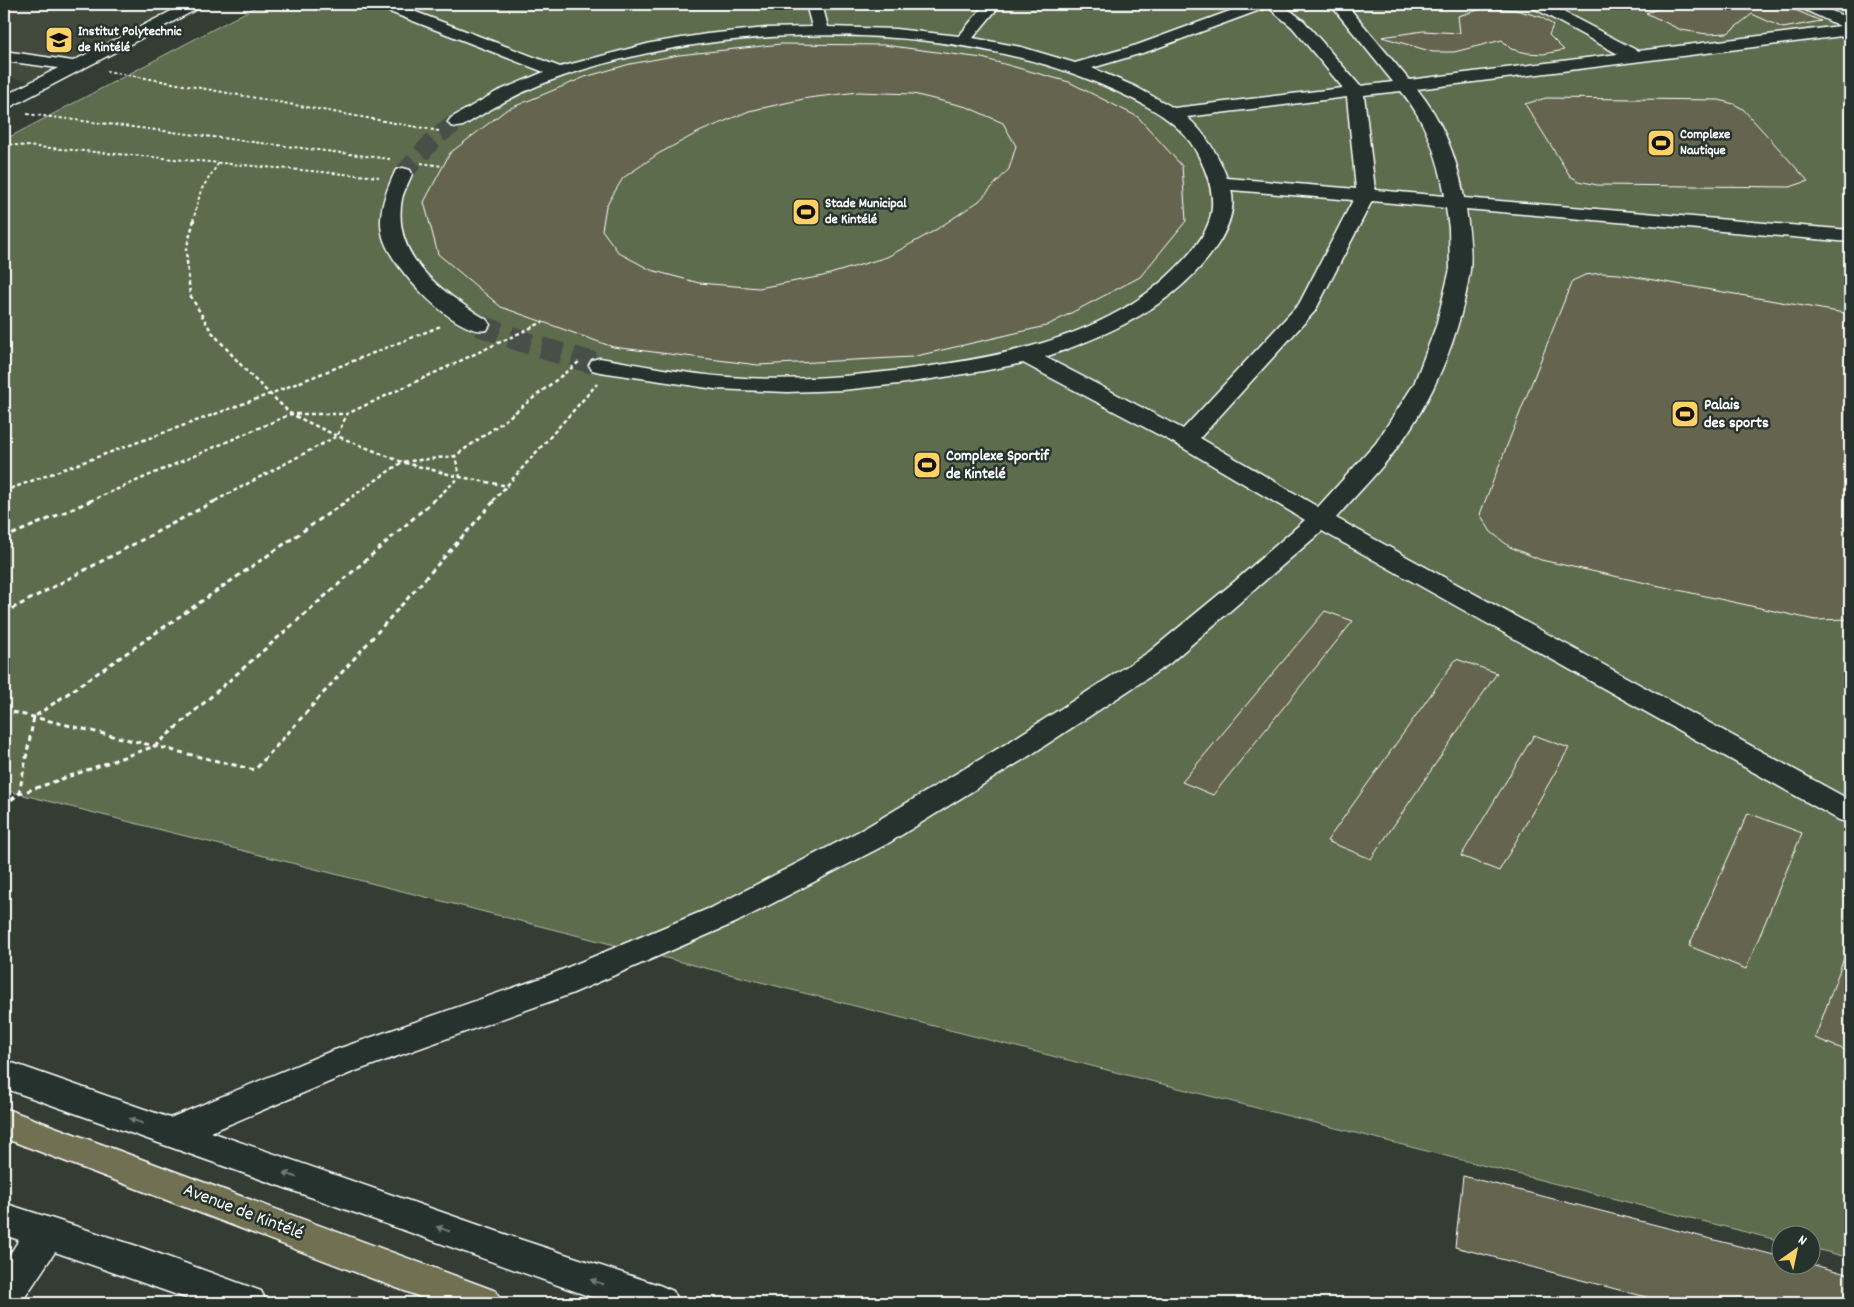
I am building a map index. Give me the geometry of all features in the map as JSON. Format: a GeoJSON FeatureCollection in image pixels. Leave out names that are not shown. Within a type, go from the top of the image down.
{"type":"FeatureCollection","features":[{"type":"Feature","properties":{"kind":"main road","name":"Avenue de Kintélé"},"geometry":{"type":"LineString","coordinates":[[4,1124],[482,1303]]}},
{"type":"Feature","properties":{"kind":"street"},"geometry":{"type":"LineString","coordinates":[[4,103],[196,4]]}},
{"type":"Feature","properties":{"kind":"street"},"geometry":{"type":"LineString","coordinates":[[382,4],[559,72]]}},
{"type":"Feature","properties":{"kind":"street"},"geometry":{"type":"LineString","coordinates":[[814,4],[821,32]]}},
{"type":"Feature","properties":{"kind":"street"},"geometry":{"type":"LineString","coordinates":[[962,42],[993,4]]}},
{"type":"Feature","properties":{"kind":"street"},"geometry":{"type":"LineString","coordinates":[[1079,68],[1144,48],[1263,4]]}},
{"type":"Feature","properties":{"kind":"street"},"geometry":{"type":"LineString","coordinates":[[1186,440],[1308,307],[1366,194],[1355,91],[1298,24],[1273,4]]}},
{"type":"Feature","properties":{"kind":"street"},"geometry":{"type":"LineString","coordinates":[[171,1133],[341,1062],[558,985],[717,918],[876,836],[1019,749],[1159,658],[1243,588],[1320,520],[1385,447],[1425,384],[1447,326],[1460,269],[1459,228],[1452,182],[1439,141],[1419,102],[1338,4]]}},
{"type":"Feature","properties":{"kind":"street"},"geometry":{"type":"LineString","coordinates":[[1537,4],[1636,57]]}},
{"type":"Feature","properties":{"kind":"street"},"geometry":{"type":"LineString","coordinates":[[1804,4],[1850,25]]}},
{"type":"Feature","properties":{"kind":"street"},"geometry":{"type":"LineString","coordinates":[[1172,114],[1850,30]]}},
{"type":"Feature","properties":{"kind":"street"},"geometry":{"type":"LineString","coordinates":[[457,122],[515,89],[559,72],[608,58],[678,44],[757,35],[821,32],[881,33],[962,42],[1010,50],[1079,68],[1114,82],[1172,114],[1193,133],[1206,150],[1220,183],[1223,199],[1219,225],[1205,250],[1182,276],[1157,296],[1126,314],[1084,334],[1028,356],[904,377],[832,384],[731,384],[598,364]]}},
{"type":"Feature","properties":{"kind":"street"},"geometry":{"type":"LineString","coordinates":[[4,56],[76,66]]}},
{"type":"Feature","properties":{"kind":"street"},"geometry":{"type":"LineString","coordinates":[[399,171],[393,197],[391,219],[393,240],[404,260],[433,294],[472,320]]}},
{"type":"Feature","properties":{"kind":"street"},"geometry":{"type":"LineString","coordinates":[[1220,183],[1850,236]]}},
{"type":"Feature","properties":{"kind":"street"},"geometry":{"type":"LineString","coordinates":[[1028,356],[1186,440],[1320,520],[1850,813]]}},
{"type":"Feature","properties":{"kind":"street"},"geometry":{"type":"LineString","coordinates":[[4,1074],[519,1256],[659,1303]]}},
{"type":"Feature","properties":{"kind":"street"},"geometry":{"type":"LineString","coordinates":[[4,1219],[144,1265],[247,1303]]}},
{"type":"Feature","properties":{"kind":"street"},"geometry":{"type":"LineString","coordinates":[[4,1295],[47,1232]]}},
{"type":"Feature","properties":{"kind":"path"},"geometry":{"type":"LineString","coordinates":[[127,75],[435,130]]}},
{"type":"Feature","properties":{"kind":"path"},"geometry":{"type":"LineString","coordinates":[[47,117],[399,171]]}},
{"type":"Feature","properties":{"kind":"path"},"geometry":{"type":"LineString","coordinates":[[4,144],[218,164],[399,171]]}},
{"type":"Feature","properties":{"kind":"path"},"geometry":{"type":"LineString","coordinates":[[218,164],[201,190],[186,250],[190,295],[211,331],[249,374],[291,414],[337,436],[402,462],[460,477],[508,486]]}},
{"type":"Feature","properties":{"kind":"path"},"geometry":{"type":"LineString","coordinates":[[4,491],[472,320]]}},
{"type":"Feature","properties":{"kind":"path"},"geometry":{"type":"LineString","coordinates":[[4,538],[291,414],[347,414],[543,322]]}},
{"type":"Feature","properties":{"kind":"path"},"geometry":{"type":"LineString","coordinates":[[18,794],[34,717],[402,462],[455,456],[500,424],[598,364]]}},
{"type":"Feature","properties":{"kind":"path"},"geometry":{"type":"LineString","coordinates":[[4,710],[255,770],[508,486],[598,364]]}},
{"type":"Feature","properties":{"kind":"path"},"geometry":{"type":"LineString","coordinates":[[4,614],[337,436],[347,414]]}},
{"type":"Feature","properties":{"kind":"path"},"geometry":{"type":"LineString","coordinates":[[455,456],[460,477]]}},
{"type":"Feature","properties":{"kind":"path"},"geometry":{"type":"LineString","coordinates":[[4,805],[18,794],[155,746],[460,477]]}},
{"type":"Feature","properties":{"kind":"shaded area","name":"Institut Polytechnic de Kintélé"},"geometry":{"type":"Polygon","coordinates":[[[4,4],[185,4],[35,82],[4,77],[4,4]]]}},
{"type":"Feature","properties":{"kind":"green space","name":"Complexe Sportif de Kintelé"},"geometry":{"type":"Polygon","coordinates":[[[261,4],[1850,4],[1850,1258],[1822,1251],[1822,1224],[1772,1224],[1772,1239],[4,790],[4,140],[261,4]]]}},
{"type":"Feature","properties":{"kind":"building"},"geometry":{"type":"Polygon","coordinates":[[[1673,4],[1781,4],[1821,21],[1783,28],[1752,14],[1728,33],[1707,34],[1681,30],[1646,13],[1673,4]]]}},
{"type":"Feature","properties":{"kind":"building"},"geometry":{"type":"Polygon","coordinates":[[[1485,8],[1516,10],[1541,17],[1553,25],[1549,35],[1564,50],[1544,54],[1527,53],[1511,49],[1502,40],[1454,52],[1433,52],[1382,37],[1423,31],[1460,33],[1458,16],[1485,8]]]}},
{"type":"Feature","properties":{"kind":"building","name":"Stade Municipal de Kintélé"},"geometry":{"type":"Polygon","coordinates":[[[781,44],[884,45],[982,58],[1069,82],[1138,117],[1182,166],[1186,221],[1140,277],[1046,326],[912,357],[758,365],[613,347],[501,307],[438,254],[424,202],[450,153],[506,110],[585,77],[630,64],[679,55],[781,44]],[[858,92],[808,98],[749,111],[699,132],[658,154],[623,178],[606,206],[602,230],[619,253],[651,270],[699,283],[759,288],[823,276],[887,257],[934,231],[979,201],[1009,169],[1016,146],[1003,123],[967,107],[913,94],[858,92]]]}},
{"type":"Feature","properties":{"kind":"building","name":"Complexe Nautique"},"geometry":{"type":"Polygon","coordinates":[[[1546,98],[1719,100],[1734,104],[1743,109],[1808,181],[1790,187],[1597,185],[1579,181],[1570,176],[1525,104],[1546,98]]]}},
{"type":"Feature","properties":{"kind":"building","name":"Palais des sports"},"geometry":{"type":"Polygon","coordinates":[[[1601,273],[1619,274],[1850,314],[1850,619],[1815,620],[1541,560],[1510,547],[1491,532],[1480,514],[1572,281],[1585,275],[1601,273]]]}},
{"type":"Feature","properties":{"kind":"building"},"geometry":{"type":"Polygon","coordinates":[[[1325,611],[1353,621],[1213,795],[1182,782],[1325,611]]]}},
{"type":"Feature","properties":{"kind":"building"},"geometry":{"type":"Polygon","coordinates":[[[1456,659],[1497,673],[1371,859],[1327,841],[1456,659]]]}},
{"type":"Feature","properties":{"kind":"building"},"geometry":{"type":"Polygon","coordinates":[[[1534,735],[1569,748],[1499,871],[1461,856],[1534,735]]]}},
{"type":"Feature","properties":{"kind":"building"},"geometry":{"type":"Polygon","coordinates":[[[1748,813],[1802,833],[1746,969],[1689,946],[1748,813]]]}},
{"type":"Feature","properties":{"kind":"building"},"geometry":{"type":"Polygon","coordinates":[[[1848,947],[1850,948],[1850,1052],[1815,1038],[1848,947]]]}},
{"type":"Feature","properties":{"kind":"building"},"geometry":{"type":"Polygon","coordinates":[[[1463,1176],[1772,1254],[1772,1274],[1822,1274],[1822,1267],[1850,1275],[1850,1303],[1669,1303],[1455,1247],[1463,1176]]]}},
{"type":"Feature","properties":{"kind":"tunnel"},"geometry":{"type":"LineString","coordinates":[[403,174],[435,138],[457,122]]}},
{"type":"Feature","properties":{"kind":"tunnel"},"geometry":{"type":"LineString","coordinates":[[479,325],[535,346],[600,365]]}},
{"type":"Feature","properties":{"kind":"place","name":"Institut Polytechnic de Kintélé"},"geometry":{"type":"Point","coordinates":[59,40]}},
{"type":"Feature","properties":{"kind":"place","name":"Complexe Nautique"},"geometry":{"type":"Point","coordinates":[1661,143]}},
{"type":"Feature","properties":{"kind":"place","name":"Stade Municipal de Kintélé"},"geometry":{"type":"Point","coordinates":[806,212]}},
{"type":"Feature","properties":{"kind":"place","name":"Palais des sports"},"geometry":{"type":"Point","coordinates":[1685,414]}},
{"type":"Feature","properties":{"kind":"place","name":"Complexe Sportif de Kintelé"},"geometry":{"type":"Point","coordinates":[927,465]}}]}
